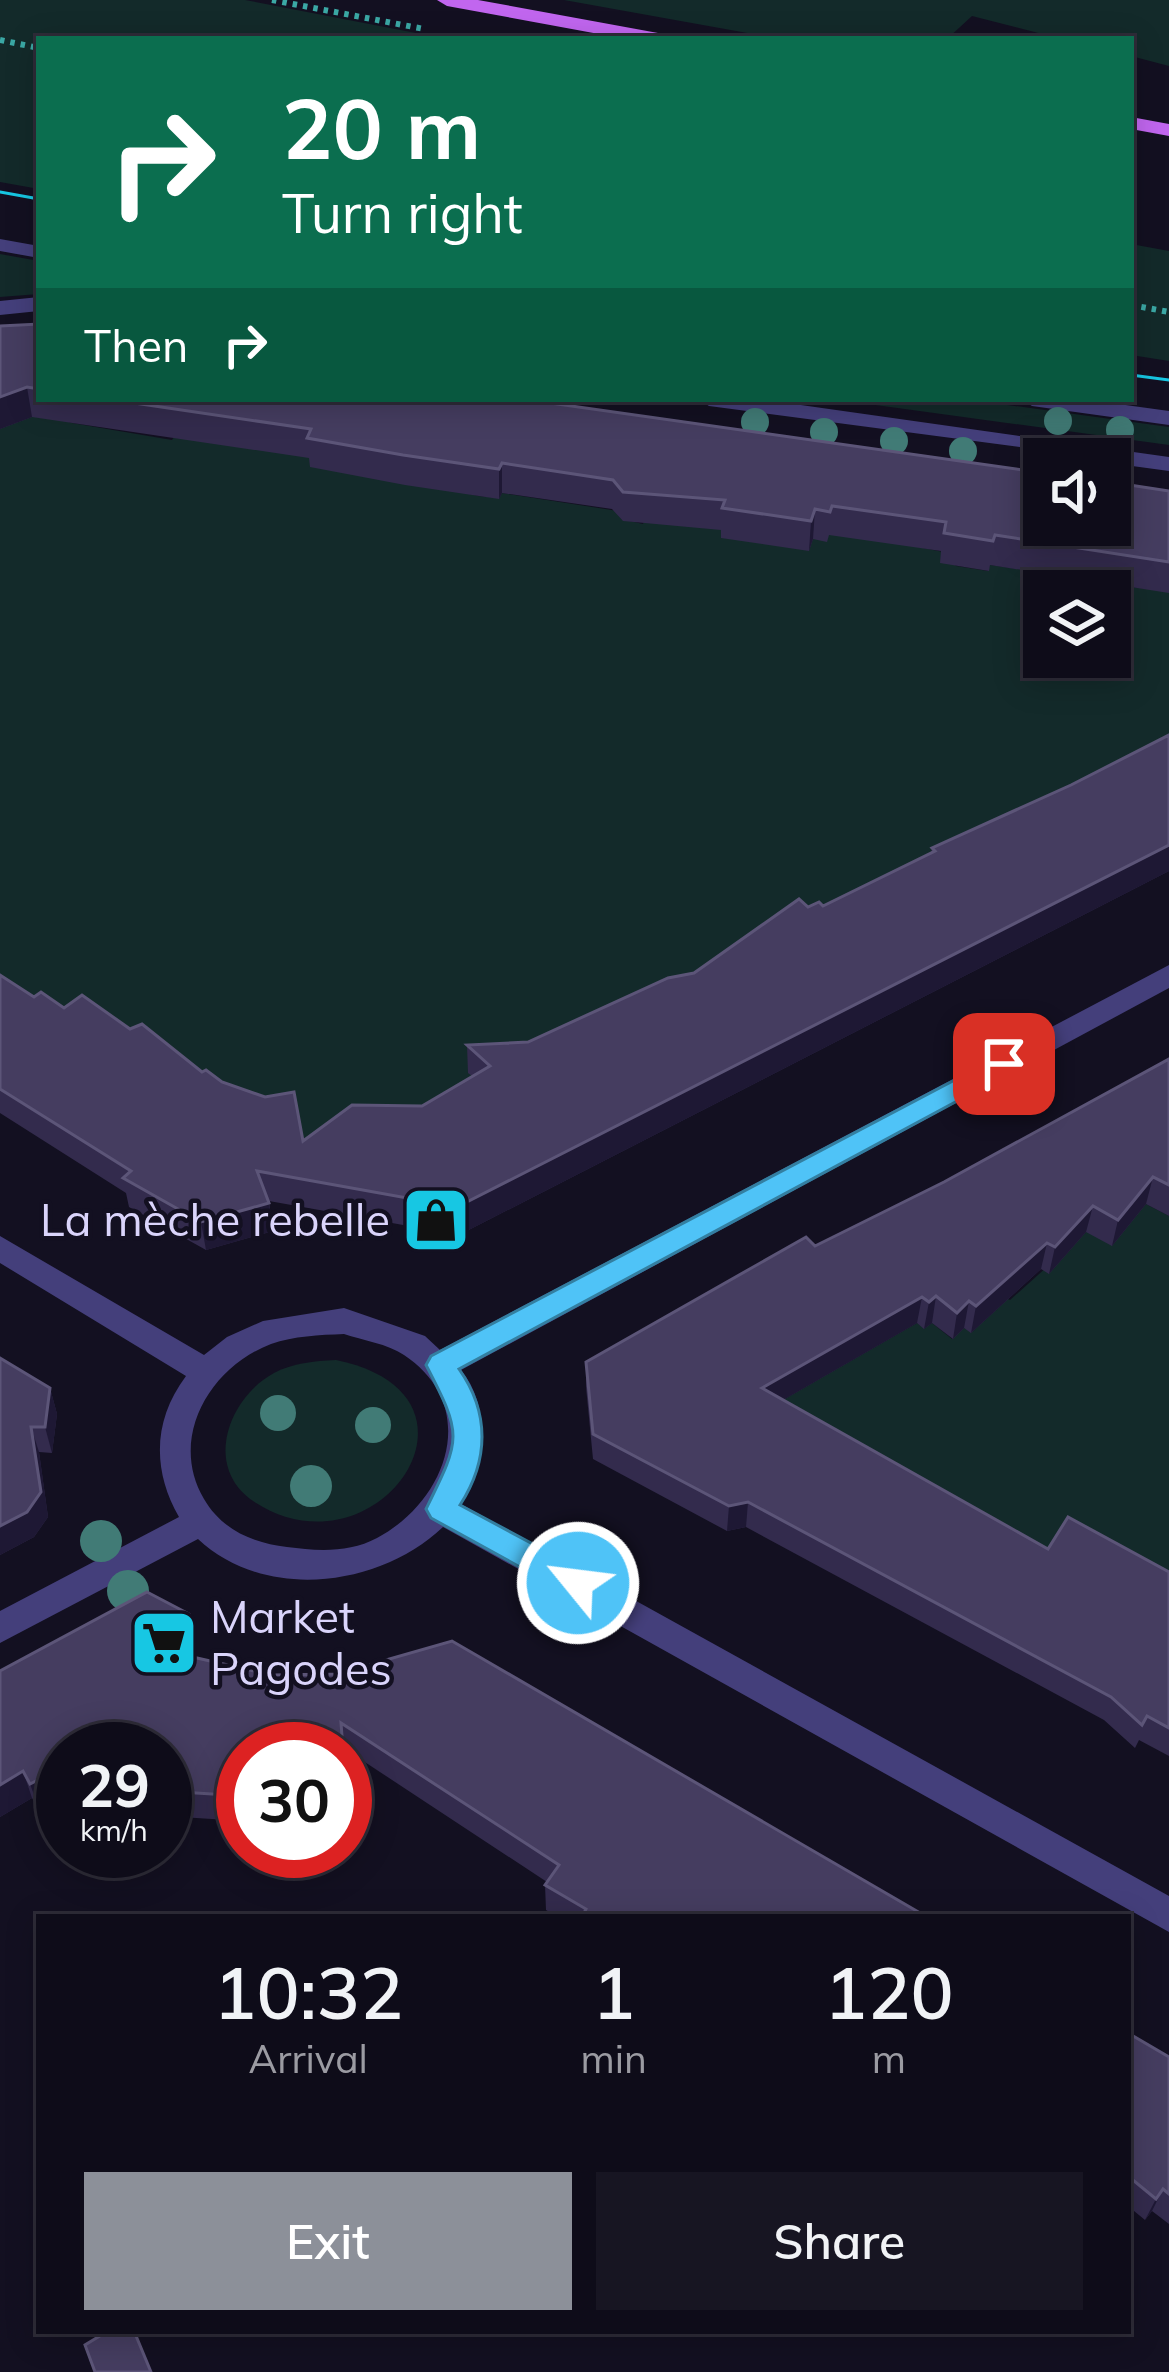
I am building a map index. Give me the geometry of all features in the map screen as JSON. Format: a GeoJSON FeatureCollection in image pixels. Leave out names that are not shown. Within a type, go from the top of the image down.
{"type":"FeatureCollection","features":[{"type":"Feature","properties":{"kind":"main road"},"geometry":{"type":"LineString","coordinates":[[447,0],[642,36]]}},
{"type":"Feature","properties":{"kind":"main road"},"geometry":{"type":"LineString","coordinates":[[1134,124],[1169,130]]}},
{"type":"Feature","properties":{"kind":"street"},"geometry":{"type":"LineString","coordinates":[[0,245],[36,251]]}},
{"type":"Feature","properties":{"kind":"street"},"geometry":{"type":"LineString","coordinates":[[0,308],[36,304]]}},
{"type":"Feature","properties":{"kind":"street"},"geometry":{"type":"LineString","coordinates":[[730,402],[1169,464]]}},
{"type":"Feature","properties":{"kind":"street"},"geometry":{"type":"LineString","coordinates":[[1054,402],[1169,418]]}},
{"type":"Feature","properties":{"kind":"street"},"geometry":{"type":"LineString","coordinates":[[441,1365],[1169,975]]}},
{"type":"Feature","properties":{"kind":"street"},"geometry":{"type":"LineString","coordinates":[[0,1248],[206,1372]]}},
{"type":"Feature","properties":{"kind":"street"},"geometry":{"type":"LineString","coordinates":[[305,1322],[381,1328],[414,1343],[441,1365],[458,1390],[468,1419],[468,1450],[459,1481],[441,1509],[389,1550],[321,1567],[286,1566],[224,1543],[200,1522],[181,1494],[173,1463],[174,1431],[186,1400],[206,1372],[251,1340],[305,1322]]}},
{"type":"Feature","properties":{"kind":"street"},"geometry":{"type":"LineString","coordinates":[[441,1509],[1169,1916]]}},
{"type":"Feature","properties":{"kind":"street"},"geometry":{"type":"LineString","coordinates":[[0,1628],[200,1522]]}},
{"type":"Feature","properties":{"kind":"path"},"geometry":{"type":"LineString","coordinates":[[272,0],[435,32]]}},
{"type":"Feature","properties":{"kind":"path"},"geometry":{"type":"LineString","coordinates":[[0,40],[36,47]]}},
{"type":"Feature","properties":{"kind":"path"},"geometry":{"type":"LineString","coordinates":[[1134,306],[1169,312]]}},
{"type":"Feature","properties":{"kind":"green space"},"geometry":{"type":"Polygon","coordinates":[[[0,0],[245,0],[431,36],[36,36],[36,188],[0,182],[0,0]]]}},
{"type":"Feature","properties":{"kind":"green space"},"geometry":{"type":"Polygon","coordinates":[[[564,0],[1169,0],[1169,66],[1134,57],[1134,36],[1050,36],[972,16],[950,36],[763,36],[564,0]]]}},
{"type":"Feature","properties":{"kind":"green space"},"geometry":{"type":"Polygon","coordinates":[[[1134,245],[1169,251],[1169,361],[1134,355],[1134,245]]]}},
{"type":"Feature","properties":{"kind":"green space"},"geometry":{"type":"Polygon","coordinates":[[[0,254],[36,260],[36,294],[0,297],[0,254]]]}},
{"type":"Feature","properties":{"kind":"green space"},"geometry":{"type":"Polygon","coordinates":[[[854,402],[986,402],[1169,427],[1169,445],[854,402]]]}},
{"type":"Feature","properties":{"kind":"green space"},"geometry":{"type":"Polygon","coordinates":[[[12,406],[72,423],[172,440],[175,435],[225,437],[478,496],[499,498],[502,493],[618,511],[621,519],[643,524],[650,503],[725,526],[722,538],[813,539],[831,529],[943,552],[956,566],[1026,570],[1023,678],[1131,678],[1131,587],[1169,591],[1169,773],[498,1085],[301,1141],[0,1019],[0,429],[12,406]]]}},
{"type":"Feature","properties":{"kind":"green space"},"geometry":{"type":"Polygon","coordinates":[[[1146,1204],[1169,1216],[1169,1602],[1038,1580],[781,1425],[780,1368],[847,1363],[917,1323],[924,1328],[932,1323],[952,1339],[964,1328],[971,1332],[996,1310],[996,1292],[1010,1300],[1086,1232],[1146,1204]]]}},
{"type":"Feature","properties":{"kind":"green space"},"geometry":{"type":"Polygon","coordinates":[[[336,1360],[387,1379],[412,1408],[417,1442],[405,1474],[378,1502],[342,1518],[299,1520],[253,1501],[238,1487],[229,1470],[228,1434],[244,1399],[274,1373],[304,1363],[336,1360]]]}},
{"type":"Feature","properties":{"kind":"building"},"geometry":{"type":"Polygon","coordinates":[[[36,324],[36,388],[0,397],[0,326],[36,324]]]}},
{"type":"Feature","properties":{"kind":"building"},"geometry":{"type":"Polygon","coordinates":[[[127,402],[543,402],[1023,470],[1023,539],[995,535],[993,541],[944,533],[946,522],[832,506],[830,512],[815,509],[811,521],[722,508],[725,500],[623,492],[613,480],[502,463],[499,469],[307,438],[311,429],[127,402]]]}},
{"type":"Feature","properties":{"kind":"building"},"geometry":{"type":"Polygon","coordinates":[[[1131,485],[1169,491],[1169,562],[1066,546],[1131,546],[1131,485]]]}},
{"type":"Feature","properties":{"kind":"building"},"geometry":{"type":"Polygon","coordinates":[[[1169,735],[1169,845],[457,1207],[257,1171],[269,1203],[201,1222],[123,1178],[131,1171],[0,1089],[0,975],[34,997],[41,992],[64,1008],[82,995],[130,1029],[142,1024],[202,1072],[222,1082],[265,1097],[294,1092],[303,1141],[352,1105],[422,1106],[490,1066],[467,1045],[528,1042],[668,978],[694,973],[799,899],[808,907],[819,902],[823,906],[935,851],[932,848],[1169,735]]]}},
{"type":"Feature","properties":{"kind":"building"},"geometry":{"type":"Polygon","coordinates":[[[1169,1059],[1169,1185],[1153,1177],[1118,1220],[1093,1206],[1055,1247],[1047,1243],[976,1306],[969,1301],[957,1313],[936,1296],[929,1302],[922,1297],[762,1388],[1048,1549],[1068,1517],[1169,1572],[1169,1728],[1147,1716],[1142,1725],[1111,1697],[748,1502],[729,1506],[593,1434],[586,1362],[806,1237],[815,1246],[944,1182],[1169,1059]]]}},
{"type":"Feature","properties":{"kind":"building"},"geometry":{"type":"Polygon","coordinates":[[[0,1358],[50,1388],[45,1427],[31,1427],[41,1492],[27,1512],[0,1526],[0,1358]]]}},
{"type":"Feature","properties":{"kind":"building"},"geometry":{"type":"Polygon","coordinates":[[[147,1592],[189,1614],[166,1651],[272,1675],[337,1674],[452,1641],[922,1914],[584,1914],[586,1909],[545,1885],[559,1865],[372,1743],[372,1722],[216,1722],[216,1794],[192,1793],[192,1722],[36,1722],[36,1781],[30,1784],[23,1771],[0,1785],[0,1671],[147,1592]]]}},
{"type":"Feature","properties":{"kind":"building"},"geometry":{"type":"Polygon","coordinates":[[[1131,2035],[1169,2057],[1169,2194],[1163,2189],[1156,2199],[1131,2178],[1131,2035]]]}},
{"type":"Feature","properties":{"kind":"building"},"geometry":{"type":"Polygon","coordinates":[[[103,2334],[135,2334],[151,2372],[95,2372],[85,2345],[103,2334]]]}},
{"type":"Feature","properties":{"kind":"tram line"},"geometry":{"type":"LineString","coordinates":[[0,192],[36,198]]}},
{"type":"Feature","properties":{"kind":"tram line"},"geometry":{"type":"LineString","coordinates":[[1134,375],[1169,380]]}},
{"type":"Feature","properties":{"kind":"place","name":"La mèche rebelle"},"geometry":{"type":"Point","coordinates":[436,1220]}},
{"type":"Feature","properties":{"kind":"place","name":"Market Pagodes"},"geometry":{"type":"Point","coordinates":[164,1643]}},
{"type":"Feature","properties":{"kind":"route"},"geometry":{"type":"LineString","coordinates":[[578,1583],[441,1509],[459,1481],[468,1450],[468,1419],[458,1390],[441,1365],[1004,1064]]}}]}
